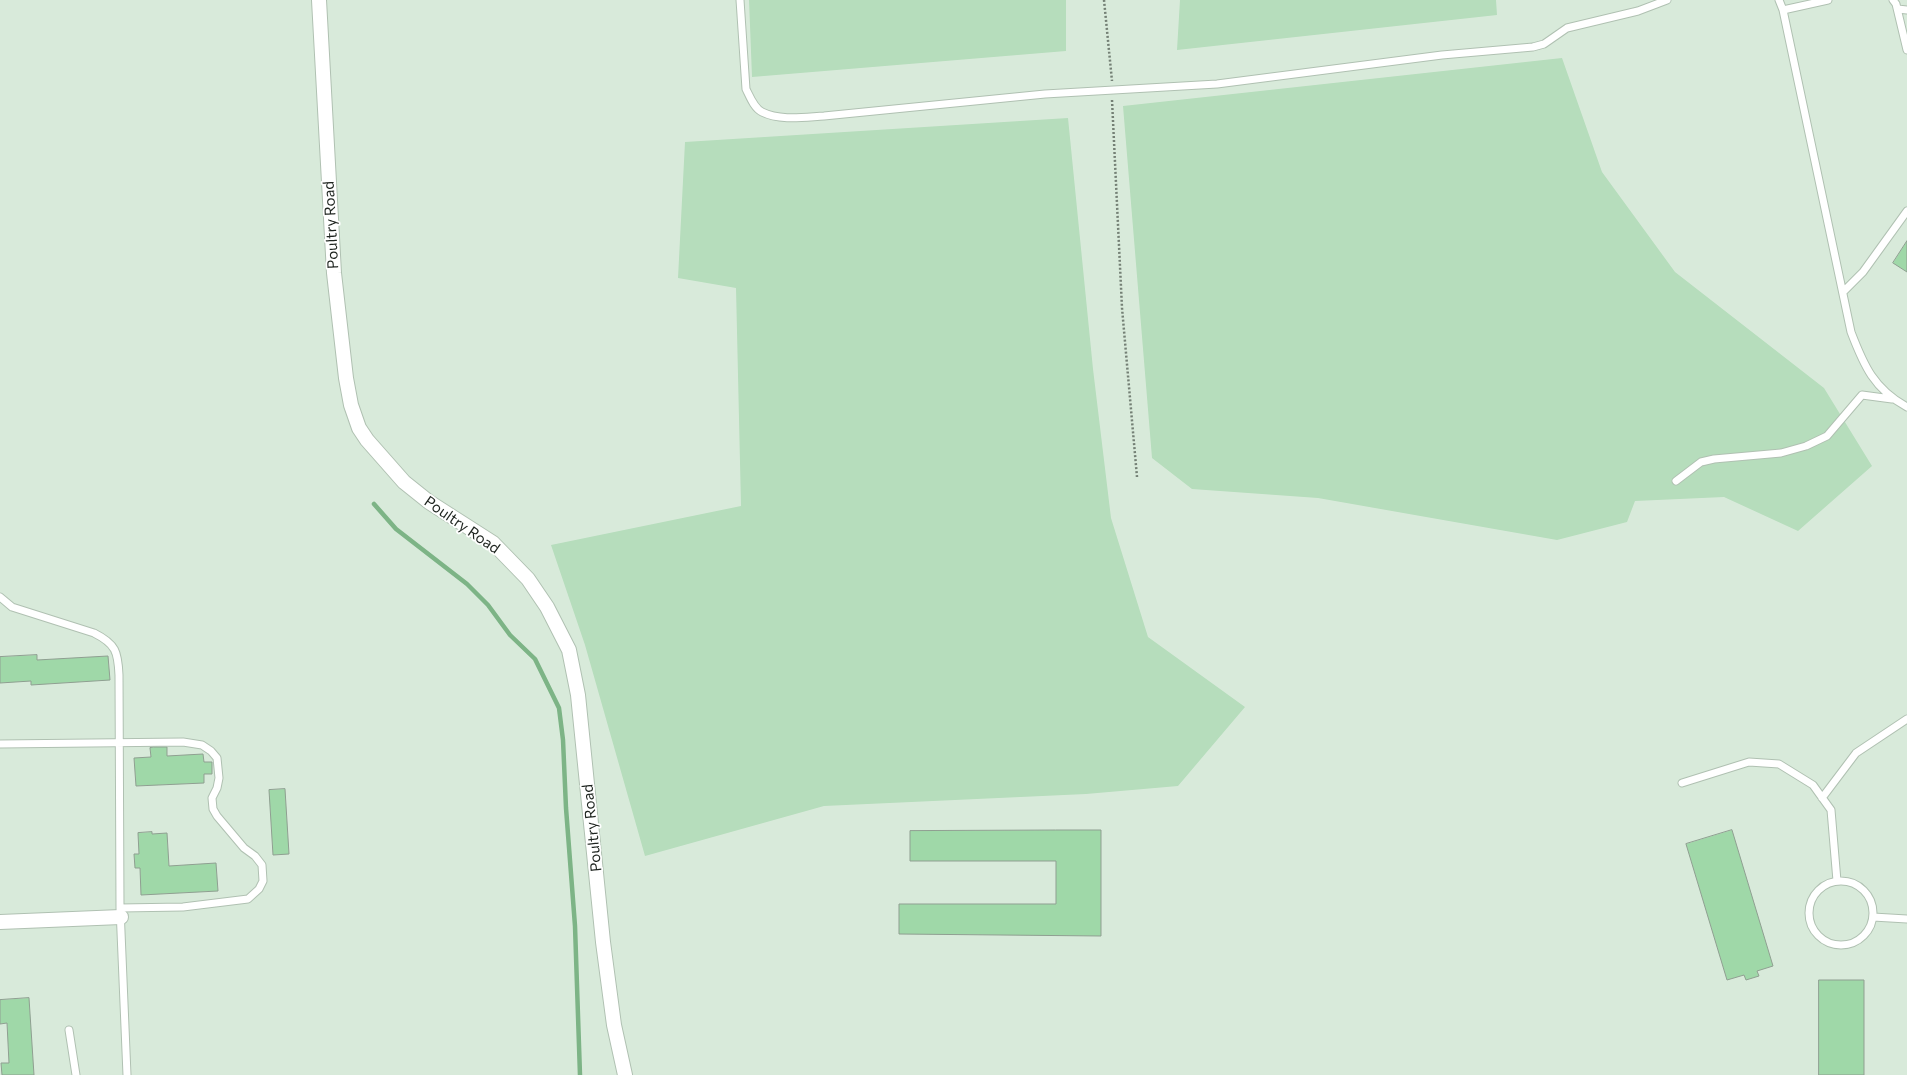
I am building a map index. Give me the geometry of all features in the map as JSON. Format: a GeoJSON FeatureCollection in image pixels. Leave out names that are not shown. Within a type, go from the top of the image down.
{"type":"FeatureCollection","features":[{"type":"Feature","properties":{"kind":"street","name":"Poultry Road"},"geometry":{"type":"LineString","coordinates":[[319,0],[334,273],[345,371],[351,405],[360,428],[367,440],[404,482],[429,502],[492,543],[528,579],[548,607],[569,650],[578,702],[607,972],[616,1031],[625,1075]]}},
{"type":"Feature","properties":{"kind":"street"},"geometry":{"type":"LineString","coordinates":[[0,922],[120,912]]}},
{"type":"Feature","properties":{"kind":"lane"},"geometry":{"type":"LineString","coordinates":[[740,0],[746,89],[752,103],[761,112],[776,116],[824,116],[1046,94],[1217,84],[1442,55],[1533,47],[1544,44],[1567,28],[1638,11],[1668,0]]}},
{"type":"Feature","properties":{"kind":"lane"},"geometry":{"type":"LineString","coordinates":[[1779,0],[1783,10],[1844,292],[1851,332],[1863,363],[1877,384],[1892,399],[1907,407]]}},
{"type":"Feature","properties":{"kind":"lane"},"geometry":{"type":"LineString","coordinates":[[1783,10],[1828,0]]}},
{"type":"Feature","properties":{"kind":"lane"},"geometry":{"type":"LineString","coordinates":[[1893,0],[1898,9],[1907,50]]}},
{"type":"Feature","properties":{"kind":"lane"},"geometry":{"type":"LineString","coordinates":[[1898,9],[1907,10]]}},
{"type":"Feature","properties":{"kind":"lane"},"geometry":{"type":"LineString","coordinates":[[1844,292],[1863,272],[1907,212]]}},
{"type":"Feature","properties":{"kind":"lane"},"geometry":{"type":"LineString","coordinates":[[1676,481],[1701,462],[1714,459],[1781,453],[1806,446],[1827,436],[1862,395],[1892,399]]}},
{"type":"Feature","properties":{"kind":"lane"},"geometry":{"type":"LineString","coordinates":[[0,597],[12,607],[94,633],[112,644],[118,660],[120,743],[120,912],[127,1075]]}},
{"type":"Feature","properties":{"kind":"lane"},"geometry":{"type":"LineString","coordinates":[[1822,798],[1856,753],[1907,719]]}},
{"type":"Feature","properties":{"kind":"lane"},"geometry":{"type":"LineString","coordinates":[[0,744],[183,742],[202,745],[211,750],[217,758],[219,766],[217,788],[212,798],[213,809],[216,816],[244,848],[255,856],[262,865],[263,881],[259,889],[248,899],[183,907],[120,912]]}},
{"type":"Feature","properties":{"kind":"lane"},"geometry":{"type":"LineString","coordinates":[[1682,782],[1749,762],[1779,764],[1813,785],[1831,810],[1837,881]]}},
{"type":"Feature","properties":{"kind":"lane"},"geometry":{"type":"LineString","coordinates":[[1837,881],[1847,881],[1856,884],[1864,890],[1871,903],[1873,917],[1869,928],[1863,936],[1853,942],[1843,945],[1832,944],[1822,939],[1814,931],[1810,921],[1810,905],[1818,890],[1826,884],[1837,881]]}},
{"type":"Feature","properties":{"kind":"lane"},"geometry":{"type":"LineString","coordinates":[[1873,917],[1907,918]]}},
{"type":"Feature","properties":{"kind":"lane"},"geometry":{"type":"LineString","coordinates":[[69,1030],[76,1075]]}},
{"type":"Feature","properties":{"kind":"path"},"geometry":{"type":"LineString","coordinates":[[1104,0],[1112,91],[1122,308],[1137,477]]}},
{"type":"Feature","properties":{"kind":"green space"},"geometry":{"type":"Polygon","coordinates":[[[749,0],[1066,0],[1066,51],[752,77],[749,0]]]}},
{"type":"Feature","properties":{"kind":"green space"},"geometry":{"type":"Polygon","coordinates":[[[1180,0],[1496,0],[1497,15],[1177,50],[1180,0]]]}},
{"type":"Feature","properties":{"kind":"green space"},"geometry":{"type":"Polygon","coordinates":[[[1562,58],[1602,172],[1675,272],[1824,388],[1872,466],[1798,531],[1724,497],[1635,501],[1627,522],[1557,540],[1318,498],[1192,489],[1152,458],[1123,106],[1562,58]]]}},
{"type":"Feature","properties":{"kind":"green space"},"geometry":{"type":"Polygon","coordinates":[[[1068,118],[1093,369],[1111,518],[1148,637],[1245,707],[1178,786],[1086,794],[824,806],[645,856],[585,645],[551,545],[741,506],[736,288],[678,278],[685,142],[1068,118]]]}},
{"type":"Feature","properties":{"kind":"building"},"geometry":{"type":"Polygon","coordinates":[[[1907,241],[1907,272],[1893,263],[1907,241]]]}},
{"type":"Feature","properties":{"kind":"building"},"geometry":{"type":"Polygon","coordinates":[[[37,655],[37,660],[108,656],[110,680],[31,685],[31,681],[0,683],[0,657],[37,655]]]}},
{"type":"Feature","properties":{"kind":"building"},"geometry":{"type":"Polygon","coordinates":[[[167,747],[167,756],[203,754],[204,762],[212,762],[212,774],[204,774],[204,783],[136,786],[134,758],[151,757],[150,748],[167,747]]]}},
{"type":"Feature","properties":{"kind":"building"},"geometry":{"type":"Polygon","coordinates":[[[285,789],[289,854],[273,855],[269,790],[285,789]]]}},
{"type":"Feature","properties":{"kind":"building"},"geometry":{"type":"Polygon","coordinates":[[[1101,830],[1101,936],[899,934],[899,904],[1056,904],[1056,861],[910,861],[910,831],[1101,830]]]}},
{"type":"Feature","properties":{"kind":"building"},"geometry":{"type":"Polygon","coordinates":[[[1732,830],[1773,966],[1757,971],[1759,976],[1746,980],[1744,975],[1727,980],[1686,844],[1732,830]]]}},
{"type":"Feature","properties":{"kind":"building"},"geometry":{"type":"Polygon","coordinates":[[[152,832],[152,834],[167,833],[169,866],[216,863],[218,891],[141,895],[140,868],[135,868],[134,854],[139,854],[138,833],[152,832]]]}},
{"type":"Feature","properties":{"kind":"building"},"geometry":{"type":"Polygon","coordinates":[[[1819,980],[1864,980],[1864,1075],[1819,1075],[1819,980]]]}},
{"type":"Feature","properties":{"kind":"building"},"geometry":{"type":"Polygon","coordinates":[[[29,998],[34,1075],[2,1075],[1,1063],[9,1063],[7,1023],[0,1024],[0,1000],[29,998]]]}},
{"type":"Feature","properties":{"kind":"waterway"},"geometry":{"type":"LineString","coordinates":[[374,504],[396,529],[467,584],[488,605],[510,635],[535,659],[559,708],[563,740],[566,808],[575,926],[580,1075]]}}]}
